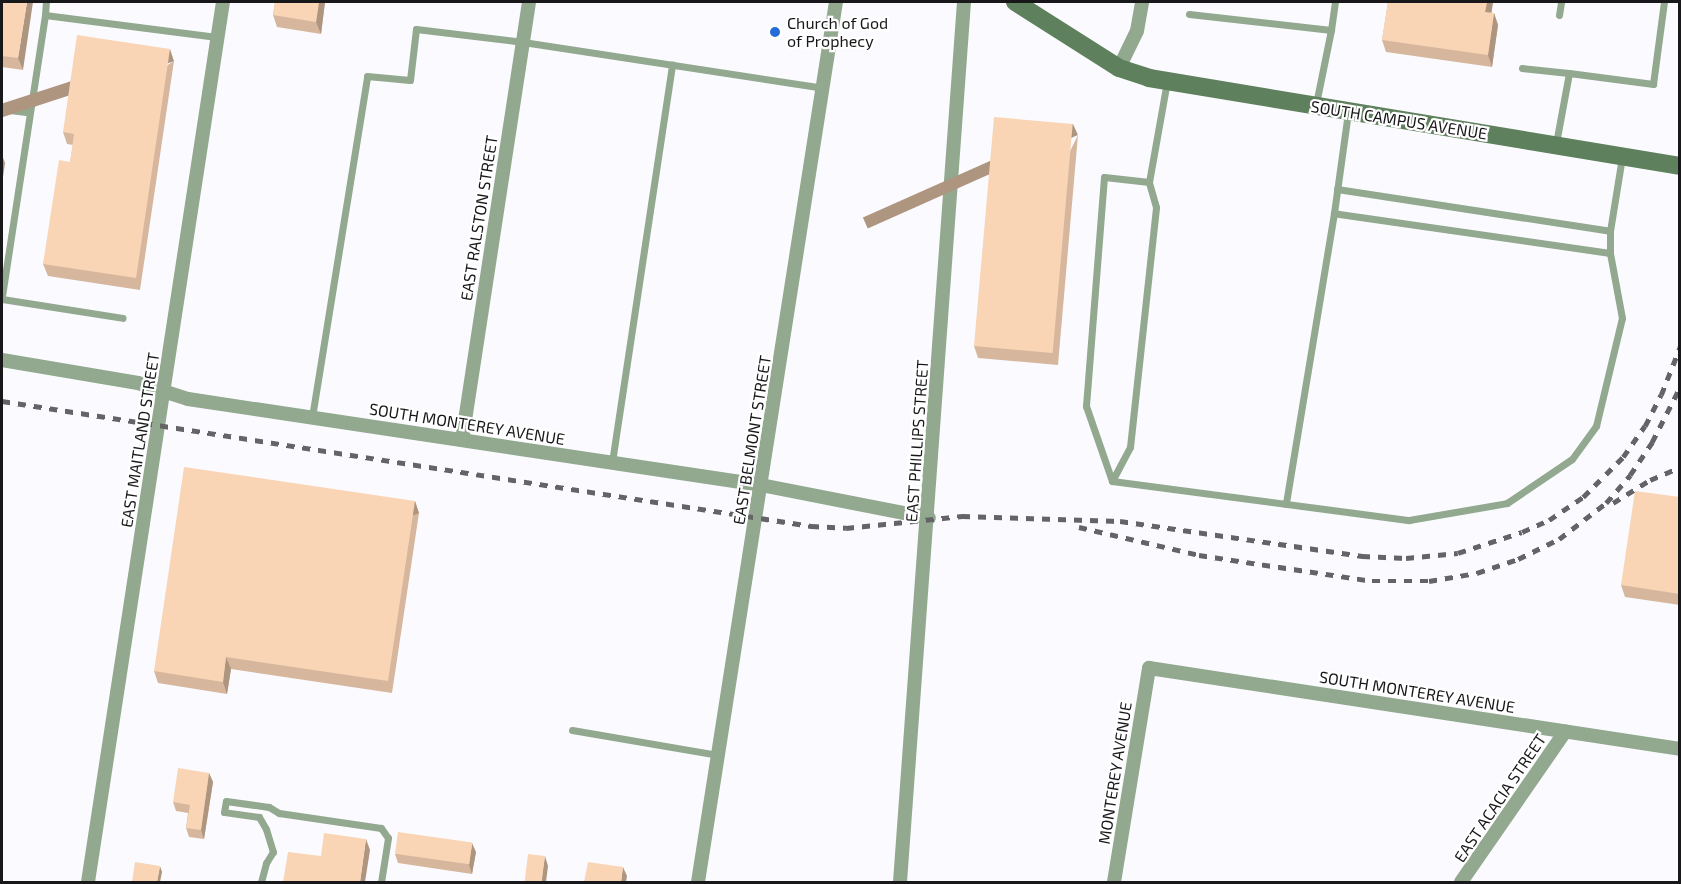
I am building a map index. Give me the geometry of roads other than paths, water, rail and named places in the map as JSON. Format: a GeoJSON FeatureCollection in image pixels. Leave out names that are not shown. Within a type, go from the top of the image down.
{"type":"FeatureCollection","features":[{"type":"Feature","properties":{"kind":"street","name":"EAST MAITLAND STREET"},"geometry":{"type":"LineString","coordinates":[[88,882],[223,2]]}},
{"type":"Feature","properties":{"kind":"street","name":"EAST RALSTON STREET"},"geometry":{"type":"LineString","coordinates":[[462,440],[529,2]]}},
{"type":"Feature","properties":{"kind":"street","name":"EAST BELMONT STREET"},"geometry":{"type":"LineString","coordinates":[[698,882],[836,2]]}},
{"type":"Feature","properties":{"kind":"street","name":"EAST PHILLIPS STREET"},"geometry":{"type":"LineString","coordinates":[[900,882],[929,518],[964,2]]}},
{"type":"Feature","properties":{"kind":"street","name":"SOUTH CAMPUS AVENUE"},"geometry":{"type":"LineString","coordinates":[[1015,2],[1119,68],[1167,81],[1680,166]]}},
{"type":"Feature","properties":{"kind":"street"},"geometry":{"type":"LineString","coordinates":[[1119,68],[1137,31],[1142,2]]}},
{"type":"Feature","properties":{"kind":"street","name":"SOUTH MONTEREY AVENUE"},"geometry":{"type":"LineString","coordinates":[[2,360],[138,383],[188,399],[761,485],[929,518]]}},
{"type":"Feature","properties":{"kind":"street","name":"SOUTH MONTEREY AVENUE"},"geometry":{"type":"LineString","coordinates":[[1149,668],[1680,749]]}},
{"type":"Feature","properties":{"kind":"street","name":"MONTEREY AVENUE"},"geometry":{"type":"LineString","coordinates":[[1114,882],[1149,668]]}},
{"type":"Feature","properties":{"kind":"street","name":"EAST ACACIA STREET"},"geometry":{"type":"LineString","coordinates":[[1461,882],[1565,732]]}},
{"type":"Feature","properties":{"kind":"lane"},"geometry":{"type":"LineString","coordinates":[[46,2],[2,295],[123,318]]}},
{"type":"Feature","properties":{"kind":"lane"},"geometry":{"type":"LineString","coordinates":[[1316,106],[1335,2]]}},
{"type":"Feature","properties":{"kind":"lane"},"geometry":{"type":"LineString","coordinates":[[1558,15],[1561,2]]}},
{"type":"Feature","properties":{"kind":"lane"},"geometry":{"type":"LineString","coordinates":[[1522,68],[1653,84],[1664,2]]}},
{"type":"Feature","properties":{"kind":"lane"},"geometry":{"type":"LineString","coordinates":[[1189,14],[1331,30]]}},
{"type":"Feature","properties":{"kind":"lane"},"geometry":{"type":"LineString","coordinates":[[45,15],[217,37]]}},
{"type":"Feature","properties":{"kind":"lane"},"geometry":{"type":"LineString","coordinates":[[312,417],[367,76],[410,80],[416,29],[523,42],[822,88]]}},
{"type":"Feature","properties":{"kind":"lane"},"geometry":{"type":"LineString","coordinates":[[612,462],[672,65]]}},
{"type":"Feature","properties":{"kind":"lane"},"geometry":{"type":"LineString","coordinates":[[1556,146],[1569,73]]}},
{"type":"Feature","properties":{"kind":"lane"},"geometry":{"type":"LineString","coordinates":[[1112,481],[1130,447],[1156,207],[1149,182],[1167,81]]}},
{"type":"Feature","properties":{"kind":"lane"},"geometry":{"type":"LineString","coordinates":[[2,109],[28,112]]}},
{"type":"Feature","properties":{"kind":"lane"},"geometry":{"type":"LineString","coordinates":[[1286,504],[1334,213],[1348,112]]}},
{"type":"Feature","properties":{"kind":"lane"},"geometry":{"type":"LineString","coordinates":[[1112,481],[1409,520],[1507,503],[1572,459],[1596,426],[1622,318],[1610,252],[1622,157]]}},
{"type":"Feature","properties":{"kind":"lane"},"geometry":{"type":"LineString","coordinates":[[1112,481],[1086,406],[1104,177],[1149,182]]}},
{"type":"Feature","properties":{"kind":"lane"},"geometry":{"type":"LineString","coordinates":[[1337,189],[1611,231]]}},
{"type":"Feature","properties":{"kind":"lane"},"geometry":{"type":"LineString","coordinates":[[1334,213],[1610,252]]}},
{"type":"Feature","properties":{"kind":"lane"},"geometry":{"type":"LineString","coordinates":[[572,730],[719,755]]}},
{"type":"Feature","properties":{"kind":"lane"},"geometry":{"type":"LineString","coordinates":[[261,882],[266,863],[273,852],[266,829],[259,817],[224,812],[226,801],[269,807],[279,813],[381,828],[388,838],[381,882]]}},
{"type":"Feature","properties":{"kind":"railway"},"geometry":{"type":"LineString","coordinates":[[2,401],[811,526],[846,528],[962,516],[1120,521],[1362,556],[1406,558],[1458,553],[1522,532],[1549,520],[1583,497],[1623,457],[1645,426],[1661,395],[1680,347]]}},
{"type":"Feature","properties":{"kind":"railway"},"geometry":{"type":"LineString","coordinates":[[1079,527],[1199,555],[1372,581],[1429,581],[1477,573],[1518,559],[1559,539],[1606,503],[1630,475],[1652,442],[1680,387]]}},
{"type":"Feature","properties":{"kind":"railway"},"geometry":{"type":"LineString","coordinates":[[1613,503],[1650,480],[1680,467]]}},
{"type":"Feature","properties":{"kind":"place","name":"Church of God of Prophecy"},"geometry":{"type":"Point","coordinates":[775,32]}}]}
